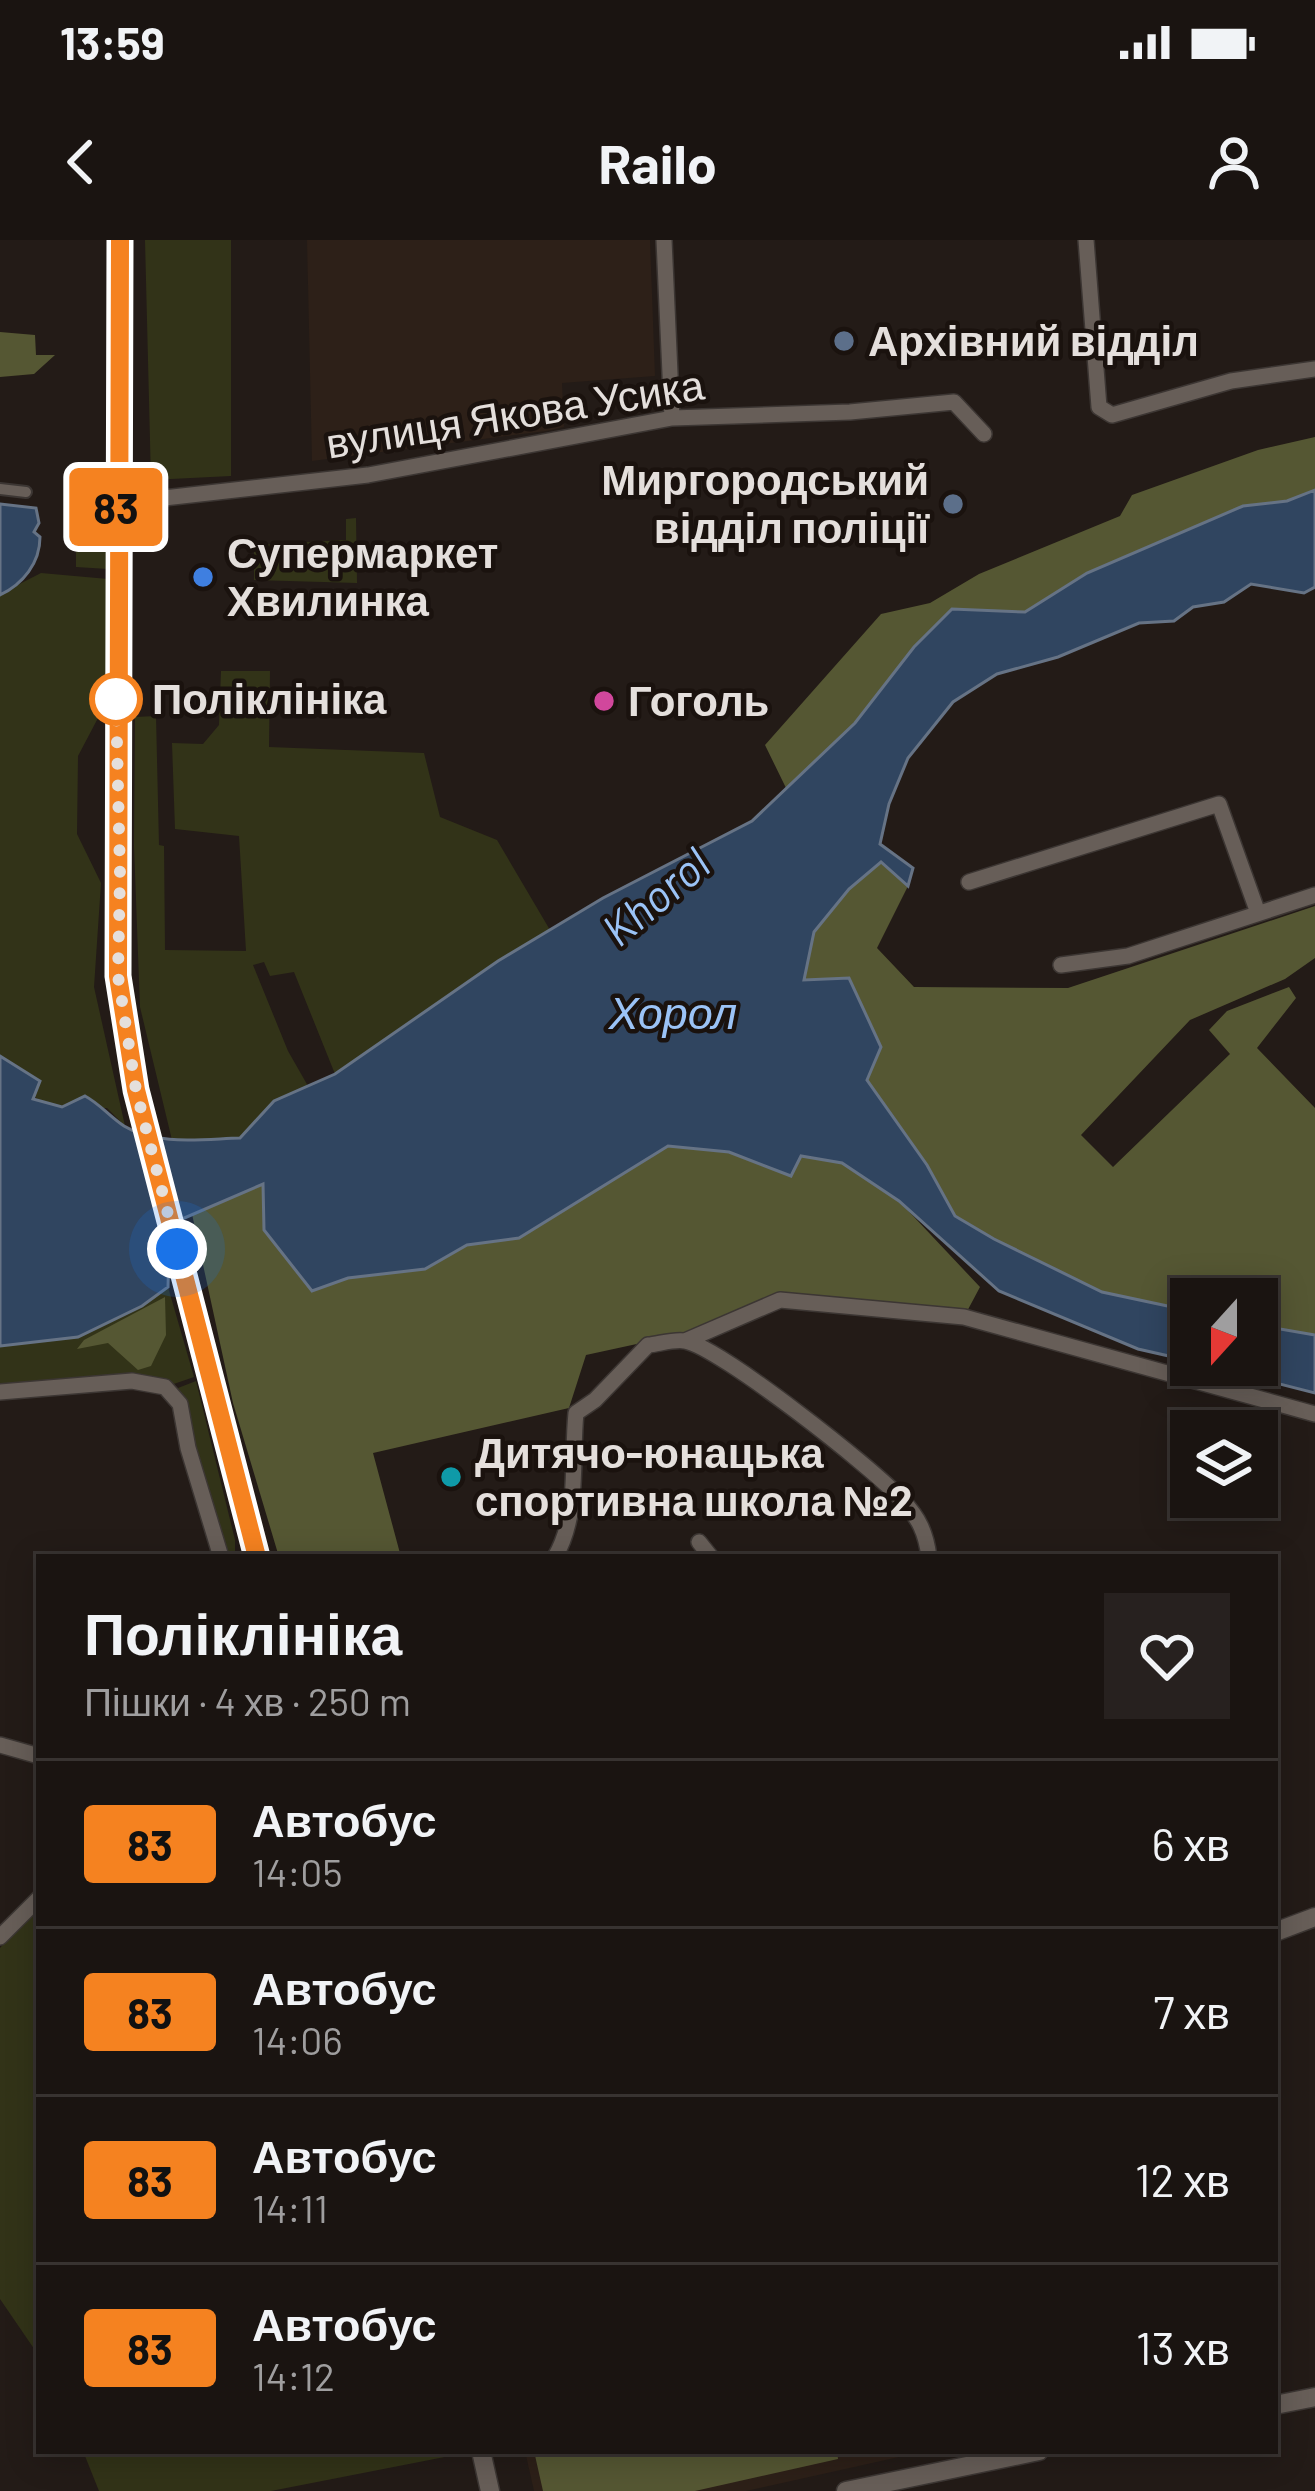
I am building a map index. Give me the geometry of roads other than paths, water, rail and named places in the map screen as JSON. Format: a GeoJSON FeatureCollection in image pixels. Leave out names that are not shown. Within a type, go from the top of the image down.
{"type":"FeatureCollection","features":[{"type":"Feature","properties":{"kind":"street"},"geometry":{"type":"LineString","coordinates":[[120,240],[118,976],[136,1090],[256,1554]]}},
{"type":"Feature","properties":{"kind":"street"},"geometry":{"type":"LineString","coordinates":[[664,240],[672,418]]}},
{"type":"Feature","properties":{"kind":"street"},"geometry":{"type":"LineString","coordinates":[[1085,240],[1099,406],[1112,415],[1231,381],[1315,369]]}},
{"type":"Feature","properties":{"kind":"street","name":"вулиця Якова Усика"},"geometry":{"type":"LineString","coordinates":[[116,499],[368,475],[672,418],[850,412],[954,402],[983,434]]}},
{"type":"Feature","properties":{"kind":"street"},"geometry":{"type":"LineString","coordinates":[[0,489],[26,492]]}},
{"type":"Feature","properties":{"kind":"street"},"geometry":{"type":"LineString","coordinates":[[969,882],[1219,804],[1258,913]]}},
{"type":"Feature","properties":{"kind":"street"},"geometry":{"type":"LineString","coordinates":[[1060,965],[1128,956],[1315,895]]}},
{"type":"Feature","properties":{"kind":"street"},"geometry":{"type":"LineString","coordinates":[[563,1553],[573,1496],[576,1414],[648,1345],[686,1341],[780,1300],[964,1317],[1315,1414]]}},
{"type":"Feature","properties":{"kind":"street"},"geometry":{"type":"LineString","coordinates":[[686,1341],[716,1354],[789,1407],[901,1498],[926,1532],[929,1554]]}},
{"type":"Feature","properties":{"kind":"street"},"geometry":{"type":"LineString","coordinates":[[0,1393],[132,1382],[165,1387],[180,1404],[188,1448],[220,1554]]}},
{"type":"Feature","properties":{"kind":"street"},"geometry":{"type":"LineString","coordinates":[[699,1542],[709,1554]]}},
{"type":"Feature","properties":{"kind":"street"},"geometry":{"type":"LineString","coordinates":[[0,1745],[36,1755]]}},
{"type":"Feature","properties":{"kind":"street"},"geometry":{"type":"LineString","coordinates":[[0,1937],[36,1901]]}},
{"type":"Feature","properties":{"kind":"street"},"geometry":{"type":"LineString","coordinates":[[1278,1931],[1315,1917]]}},
{"type":"Feature","properties":{"kind":"street"},"geometry":{"type":"LineString","coordinates":[[1278,2404],[1315,2397]]}},
{"type":"Feature","properties":{"kind":"street"},"geometry":{"type":"LineString","coordinates":[[482,2454],[490,2491]]}},
{"type":"Feature","properties":{"kind":"street"},"geometry":{"type":"LineString","coordinates":[[846,2491],[983,2456]]}},
{"type":"Feature","properties":{"kind":"water","name":"Хорол"},"geometry":{"type":"Polygon","coordinates":[[[1315,490],[1315,587],[1304,593],[1251,584],[1224,602],[1193,607],[1174,621],[1139,623],[1058,657],[997,674],[953,702],[908,758],[889,804],[880,844],[913,868],[908,886],[881,862],[849,889],[814,932],[804,980],[849,978],[881,1047],[867,1080],[927,1165],[955,1216],[1102,1292],[1170,1307],[1170,1356],[1138,1349],[999,1291],[899,1201],[842,1163],[801,1156],[791,1176],[729,1152],[668,1146],[519,1238],[467,1245],[425,1269],[348,1278],[312,1291],[264,1230],[263,1184],[182,1219],[169,1249],[168,1287],[142,1306],[78,1337],[0,1346],[0,1056],[40,1081],[33,1099],[62,1107],[85,1096],[124,1126],[150,1136],[240,1138],[274,1101],[335,1074],[498,961],[603,898],[752,821],[855,723],[914,647],[952,609],[1025,612],[1087,573],[1243,506],[1287,501],[1315,490]]]}},
{"type":"Feature","properties":{"kind":"water"},"geometry":{"type":"Polygon","coordinates":[[[0,504],[36,508],[39,523],[34,532],[40,537],[29,572],[0,595],[0,504]]]}},
{"type":"Feature","properties":{"kind":"water"},"geometry":{"type":"Polygon","coordinates":[[[1278,1329],[1315,1335],[1315,1393],[1278,1384],[1278,1329]]]}},
{"type":"Feature","properties":{"kind":"place","name":"Архівний відділ"},"geometry":{"type":"Point","coordinates":[844,341]}},
{"type":"Feature","properties":{"kind":"place","name":"Миргородський відділ поліції"},"geometry":{"type":"Point","coordinates":[953,504]}},
{"type":"Feature","properties":{"kind":"place","name":"Супермаркет Хвилинка"},"geometry":{"type":"Point","coordinates":[203,577]}},
{"type":"Feature","properties":{"kind":"place","name":"Поліклініка"},"geometry":{"type":"Point","coordinates":[116,699]}},
{"type":"Feature","properties":{"kind":"place","name":"Гоголь"},"geometry":{"type":"Point","coordinates":[604,701]}},
{"type":"Feature","properties":{"kind":"place","name":"Дитячо-юнацька спортивна школа №2"},"geometry":{"type":"Point","coordinates":[451,1477]}},
{"type":"Feature","properties":{"kind":"water label","name":"Khorol"},"geometry":{"type":"Point","coordinates":[656,897]}}]}
